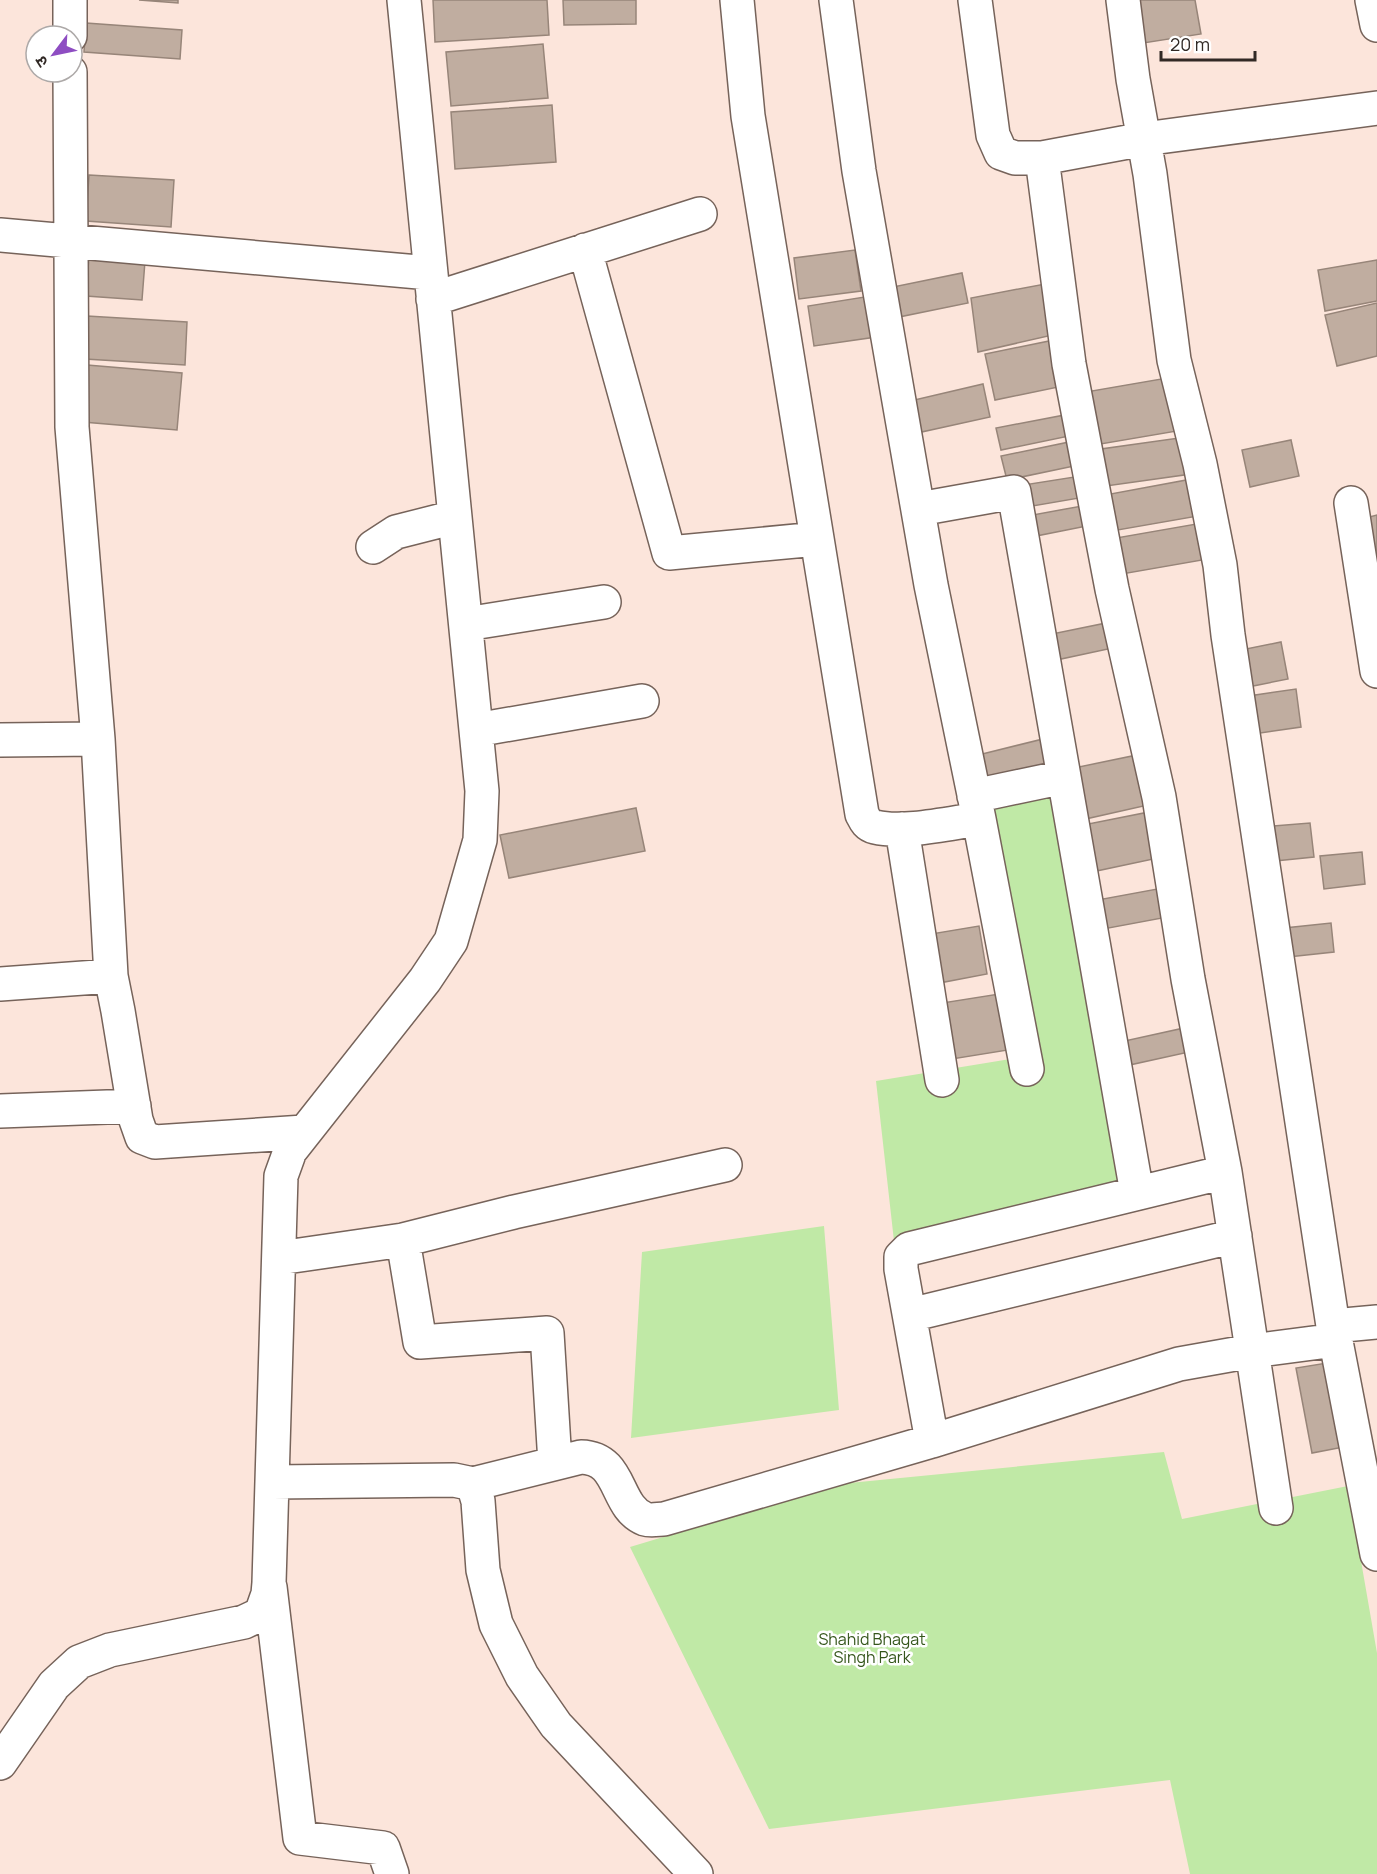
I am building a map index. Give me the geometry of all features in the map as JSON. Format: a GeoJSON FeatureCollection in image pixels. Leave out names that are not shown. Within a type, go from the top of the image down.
{"type":"FeatureCollection","features":[{"type":"Feature","properties":{"kind":"street"},"geometry":{"type":"LineString","coordinates":[[70,0],[70,24]]}},
{"type":"Feature","properties":{"kind":"street"},"geometry":{"type":"LineString","coordinates":[[0,1763],[54,1685],[79,1662],[110,1650],[244,1622],[261,1614],[269,1583],[281,1176],[290,1151],[425,980],[452,941],[480,840],[482,791],[404,0]]}},
{"type":"Feature","properties":{"kind":"street"},"geometry":{"type":"LineString","coordinates":[[736,0],[748,116],[862,814],[866,822],[873,827],[902,829],[977,807],[1064,777]]}},
{"type":"Feature","properties":{"kind":"street"},"geometry":{"type":"LineString","coordinates":[[836,0],[859,171],[931,585],[977,807],[1027,1069]]}},
{"type":"Feature","properties":{"kind":"street"},"geometry":{"type":"LineString","coordinates":[[975,0],[993,135],[1001,153],[1015,158],[1042,158],[1144,139],[1377,108]]}},
{"type":"Feature","properties":{"kind":"street"},"geometry":{"type":"LineString","coordinates":[[1123,0],[1133,79],[1150,174],[1173,360],[1200,464],[1220,565],[1227,635],[1334,1333],[1377,1554]]}},
{"type":"Feature","properties":{"kind":"street"},"geometry":{"type":"LineString","coordinates":[[1372,0],[1377,25]]}},
{"type":"Feature","properties":{"kind":"street"},"geometry":{"type":"LineString","coordinates":[[70,84],[72,427],[99,739],[111,976],[134,1106],[142,1137],[154,1142],[304,1132]]}},
{"type":"Feature","properties":{"kind":"street"},"geometry":{"type":"LineString","coordinates":[[1042,158],[1069,364],[1112,589],[1159,797],[1188,979],[1225,1172],[1276,1508]]}},
{"type":"Feature","properties":{"kind":"street"},"geometry":{"type":"LineString","coordinates":[[0,235],[70,241],[432,286],[585,250],[699,214]]}},
{"type":"Feature","properties":{"kind":"street"},"geometry":{"type":"LineString","coordinates":[[585,250],[669,553],[817,539]]}},
{"type":"Feature","properties":{"kind":"street"},"geometry":{"type":"LineString","coordinates":[[919,509],[1014,492],[1137,1193]]}},
{"type":"Feature","properties":{"kind":"street"},"geometry":{"type":"LineString","coordinates":[[1351,502],[1377,671]]}},
{"type":"Feature","properties":{"kind":"street"},"geometry":{"type":"LineString","coordinates":[[373,547],[396,532],[455,517]]}},
{"type":"Feature","properties":{"kind":"street"},"geometry":{"type":"LineString","coordinates":[[466,624],[604,603]]}},
{"type":"Feature","properties":{"kind":"street"},"geometry":{"type":"LineString","coordinates":[[476,730],[642,701]]}},
{"type":"Feature","properties":{"kind":"street"},"geometry":{"type":"LineString","coordinates":[[0,740],[99,739]]}},
{"type":"Feature","properties":{"kind":"street"},"geometry":{"type":"LineString","coordinates":[[902,829],[942,1080]]}},
{"type":"Feature","properties":{"kind":"street"},"geometry":{"type":"LineString","coordinates":[[0,984],[111,976]]}},
{"type":"Feature","properties":{"kind":"street"},"geometry":{"type":"LineString","coordinates":[[0,1111],[134,1106]]}},
{"type":"Feature","properties":{"kind":"street"},"geometry":{"type":"LineString","coordinates":[[279,1258],[403,1240],[725,1165]]}},
{"type":"Feature","properties":{"kind":"street"},"geometry":{"type":"LineString","coordinates":[[932,1441],[901,1269],[901,1257],[909,1249],[1225,1172]]}},
{"type":"Feature","properties":{"kind":"street"},"geometry":{"type":"LineString","coordinates":[[910,1315],[1235,1236]]}},
{"type":"Feature","properties":{"kind":"street"},"geometry":{"type":"LineString","coordinates":[[403,1240],[420,1342],[547,1333],[555,1463]]}},
{"type":"Feature","properties":{"kind":"street"},"geometry":{"type":"LineString","coordinates":[[273,1482],[454,1480],[473,1484],[581,1457],[593,1457],[601,1461],[608,1469],[633,1511],[646,1520],[664,1519],[932,1441],[1179,1364],[1252,1351],[1377,1322]]}},
{"type":"Feature","properties":{"kind":"street"},"geometry":{"type":"LineString","coordinates":[[473,1484],[478,1501],[483,1570],[496,1624],[522,1676],[556,1725],[696,1874]]}},
{"type":"Feature","properties":{"kind":"street"},"geometry":{"type":"LineString","coordinates":[[269,1583],[300,1838],[383,1848],[392,1874]]}},
{"type":"Feature","properties":{"kind":"green space"},"geometry":{"type":"Polygon","coordinates":[[[1063,782],[1121,1194],[894,1241],[876,1081],[1034,1055],[980,802],[1063,782]]]}},
{"type":"Feature","properties":{"kind":"green space"},"geometry":{"type":"Polygon","coordinates":[[[824,1226],[839,1410],[631,1438],[642,1252],[824,1226]]]}},
{"type":"Feature","properties":{"kind":"green space","name":"Shahid Bhagat Singh Park"},"geometry":{"type":"Polygon","coordinates":[[[1164,1452],[1182,1519],[1348,1486],[1377,1653],[1377,1874],[1190,1874],[1170,1780],[769,1829],[630,1547],[839,1484],[1164,1452]]]}},
{"type":"Feature","properties":{"kind":"building"},"geometry":{"type":"Polygon","coordinates":[[[139,0],[178,0],[178,3],[139,0]]]}},
{"type":"Feature","properties":{"kind":"building"},"geometry":{"type":"Polygon","coordinates":[[[433,0],[547,0],[549,35],[435,42],[433,0]]]}},
{"type":"Feature","properties":{"kind":"building"},"geometry":{"type":"Polygon","coordinates":[[[563,0],[636,0],[636,24],[564,25],[563,0]]]}},
{"type":"Feature","properties":{"kind":"building"},"geometry":{"type":"Polygon","coordinates":[[[1195,0],[1201,34],[1137,44],[1130,2],[1195,0]]]}},
{"type":"Feature","properties":{"kind":"building"},"geometry":{"type":"Polygon","coordinates":[[[86,23],[182,30],[180,59],[84,52],[86,23]]]}},
{"type":"Feature","properties":{"kind":"building"},"geometry":{"type":"Polygon","coordinates":[[[543,44],[548,98],[451,106],[446,52],[543,44]]]}},
{"type":"Feature","properties":{"kind":"building"},"geometry":{"type":"Polygon","coordinates":[[[552,105],[556,162],[455,169],[451,112],[552,105]]]}},
{"type":"Feature","properties":{"kind":"building"},"geometry":{"type":"Polygon","coordinates":[[[89,175],[174,180],[171,227],[86,221],[89,175]]]}},
{"type":"Feature","properties":{"kind":"building"},"geometry":{"type":"Polygon","coordinates":[[[855,250],[861,291],[799,299],[794,258],[855,250]]]}},
{"type":"Feature","properties":{"kind":"building"},"geometry":{"type":"Polygon","coordinates":[[[89,256],[145,261],[142,300],[86,296],[89,256]]]}},
{"type":"Feature","properties":{"kind":"building"},"geometry":{"type":"Polygon","coordinates":[[[1377,260],[1377,301],[1325,311],[1318,270],[1377,260]]]}},
{"type":"Feature","properties":{"kind":"building"},"geometry":{"type":"Polygon","coordinates":[[[962,273],[968,303],[894,318],[888,288],[962,273]]]}},
{"type":"Feature","properties":{"kind":"building"},"geometry":{"type":"Polygon","coordinates":[[[1045,284],[1057,334],[978,352],[971,298],[1045,284]]]}},
{"type":"Feature","properties":{"kind":"building"},"geometry":{"type":"Polygon","coordinates":[[[877,295],[883,336],[814,346],[808,306],[877,295]]]}},
{"type":"Feature","properties":{"kind":"building"},"geometry":{"type":"Polygon","coordinates":[[[1377,303],[1377,356],[1337,366],[1325,315],[1377,303]]]}},
{"type":"Feature","properties":{"kind":"building"},"geometry":{"type":"Polygon","coordinates":[[[87,316],[187,322],[185,365],[85,359],[87,316]]]}},
{"type":"Feature","properties":{"kind":"building"},"geometry":{"type":"Polygon","coordinates":[[[1059,339],[1068,385],[995,400],[985,354],[1059,339]]]}},
{"type":"Feature","properties":{"kind":"building"},"geometry":{"type":"Polygon","coordinates":[[[87,365],[182,373],[177,430],[83,422],[87,365]]]}},
{"type":"Feature","properties":{"kind":"building"},"geometry":{"type":"Polygon","coordinates":[[[1167,378],[1177,431],[1089,446],[1080,393],[1167,378]]]}},
{"type":"Feature","properties":{"kind":"building"},"geometry":{"type":"Polygon","coordinates":[[[983,384],[990,417],[917,433],[910,401],[983,384]]]}},
{"type":"Feature","properties":{"kind":"building"},"geometry":{"type":"Polygon","coordinates":[[[1070,414],[1074,435],[1001,450],[996,428],[1070,414]]]}},
{"type":"Feature","properties":{"kind":"building"},"geometry":{"type":"Polygon","coordinates":[[[1186,437],[1191,474],[1099,487],[1094,450],[1186,437]]]}},
{"type":"Feature","properties":{"kind":"building"},"geometry":{"type":"Polygon","coordinates":[[[1291,440],[1299,476],[1250,487],[1242,450],[1291,440]]]}},
{"type":"Feature","properties":{"kind":"building"},"geometry":{"type":"Polygon","coordinates":[[[1074,441],[1079,465],[1007,480],[1001,456],[1074,441]]]}},
{"type":"Feature","properties":{"kind":"building"},"geometry":{"type":"Polygon","coordinates":[[[1087,475],[1091,496],[1021,508],[1017,486],[1087,475]]]}},
{"type":"Feature","properties":{"kind":"building"},"geometry":{"type":"Polygon","coordinates":[[[1192,479],[1198,516],[1112,531],[1105,495],[1192,479]]]}},
{"type":"Feature","properties":{"kind":"building"},"geometry":{"type":"Polygon","coordinates":[[[1093,504],[1097,524],[1031,537],[1027,516],[1093,504]]]}},
{"type":"Feature","properties":{"kind":"building"},"geometry":{"type":"Polygon","coordinates":[[[1377,515],[1377,560],[1368,562],[1358,520],[1377,515]]]}},
{"type":"Feature","properties":{"kind":"building"},"geometry":{"type":"Polygon","coordinates":[[[1202,523],[1208,559],[1122,574],[1116,538],[1202,523]]]}},
{"type":"Feature","properties":{"kind":"building"},"geometry":{"type":"Polygon","coordinates":[[[1116,621],[1122,646],[1047,662],[1042,636],[1116,621]]]}},
{"type":"Feature","properties":{"kind":"building"},"geometry":{"type":"Polygon","coordinates":[[[1281,642],[1288,679],[1238,689],[1231,652],[1281,642]]]}},
{"type":"Feature","properties":{"kind":"building"},"geometry":{"type":"Polygon","coordinates":[[[1296,689],[1301,727],[1247,735],[1242,697],[1296,689]]]}},
{"type":"Feature","properties":{"kind":"building"},"geometry":{"type":"Polygon","coordinates":[[[1051,737],[1059,769],[983,788],[974,756],[1051,737]]]}},
{"type":"Feature","properties":{"kind":"building"},"geometry":{"type":"Polygon","coordinates":[[[1137,755],[1148,805],[1081,820],[1069,769],[1137,755]]]}},
{"type":"Feature","properties":{"kind":"building"},"geometry":{"type":"Polygon","coordinates":[[[636,808],[645,851],[509,878],[500,835],[636,808]]]}},
{"type":"Feature","properties":{"kind":"building"},"geometry":{"type":"Polygon","coordinates":[[[1149,812],[1158,858],[1087,873],[1078,826],[1149,812]]]}},
{"type":"Feature","properties":{"kind":"building"},"geometry":{"type":"Polygon","coordinates":[[[1310,823],[1314,857],[1266,862],[1262,827],[1310,823]]]}},
{"type":"Feature","properties":{"kind":"building"},"geometry":{"type":"Polygon","coordinates":[[[1362,852],[1365,884],[1324,889],[1320,856],[1362,852]]]}},
{"type":"Feature","properties":{"kind":"building"},"geometry":{"type":"Polygon","coordinates":[[[1168,887],[1173,916],[1098,930],[1092,901],[1168,887]]]}},
{"type":"Feature","properties":{"kind":"building"},"geometry":{"type":"Polygon","coordinates":[[[1331,923],[1334,952],[1279,958],[1275,929],[1331,923]]]}},
{"type":"Feature","properties":{"kind":"building"},"geometry":{"type":"Polygon","coordinates":[[[979,926],[987,974],[934,984],[925,935],[979,926]]]}},
{"type":"Feature","properties":{"kind":"building"},"geometry":{"type":"Polygon","coordinates":[[[999,994],[1008,1050],[952,1059],[942,1003],[999,994]]]}},
{"type":"Feature","properties":{"kind":"building"},"geometry":{"type":"Polygon","coordinates":[[[1184,1028],[1189,1052],[1125,1066],[1120,1042],[1184,1028]]]}},
{"type":"Feature","properties":{"kind":"building"},"geometry":{"type":"Polygon","coordinates":[[[1333,1362],[1349,1446],[1312,1453],[1296,1368],[1333,1362]]]}}]}
